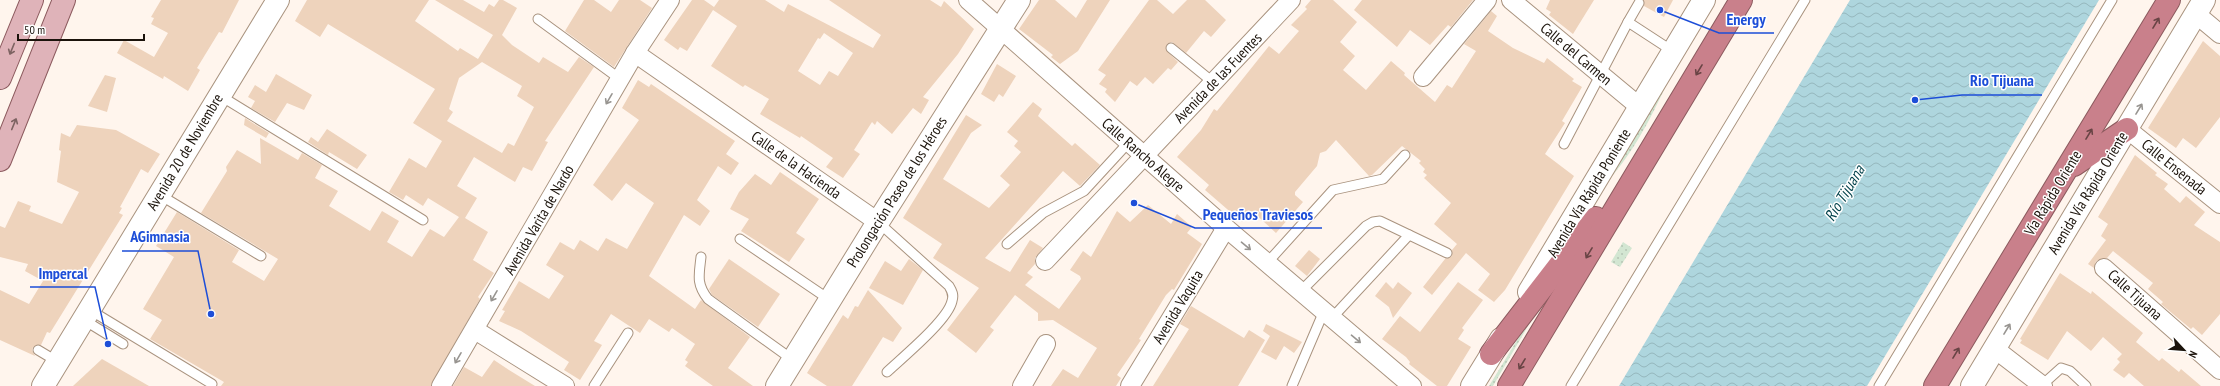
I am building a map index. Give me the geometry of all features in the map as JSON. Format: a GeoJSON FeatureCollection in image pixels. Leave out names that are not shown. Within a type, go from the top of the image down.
{"type":"FeatureCollection","features":[{"type":"Feature","properties":{"kind":"highway"},"geometry":{"type":"LineString","coordinates":[[1716,42],[1735,0]]}},
{"type":"Feature","properties":{"kind":"highway","name":"Avenida Vía Rápida Poniente"},"geometry":{"type":"LineString","coordinates":[[1509,386],[1741,0]]}},
{"type":"Feature","properties":{"kind":"highway","name":"Vía Rápida Oriente"},"geometry":{"type":"LineString","coordinates":[[1936,386],[2169,0]]}},
{"type":"Feature","properties":{"kind":"highway"},"geometry":{"type":"LineString","coordinates":[[2068,169],[2127,129]]}},
{"type":"Feature","properties":{"kind":"highway"},"geometry":{"type":"LineString","coordinates":[[1491,354],[1660,135]]}},
{"type":"Feature","properties":{"kind":"main road"},"geometry":{"type":"LineString","coordinates":[[0,78],[32,0]]}},
{"type":"Feature","properties":{"kind":"main road"},"geometry":{"type":"LineString","coordinates":[[0,160],[64,0]]}},
{"type":"Feature","properties":{"kind":"main road","name":"Avenida 20 de Noviembre"},"geometry":{"type":"LineString","coordinates":[[43,386],[278,0]]}},
{"type":"Feature","properties":{"kind":"main road","name":"Prolongación Paseo de los Héroes"},"geometry":{"type":"LineString","coordinates":[[777,386],[878,222],[1019,0]]}},
{"type":"Feature","properties":{"kind":"main road","name":"Avenida Vía Rápida Poniente"},"geometry":{"type":"LineString","coordinates":[[1472,386],[1641,108],[1704,0]]}},
{"type":"Feature","properties":{"kind":"main road","name":"Avenida Vía Rápida Oriente"},"geometry":{"type":"LineString","coordinates":[[1972,386],[2200,7]]}},
{"type":"Feature","properties":{"kind":"street","name":"Avenida Varita de Nardo"},"geometry":{"type":"LineString","coordinates":[[441,386],[620,79],[670,0]]}},
{"type":"Feature","properties":{"kind":"street","name":"Calle Rancho Alegre"},"geometry":{"type":"LineString","coordinates":[[968,0],[1000,30],[1226,228],[1412,386]]}},
{"type":"Feature","properties":{"kind":"street","name":"Avenida de las Fuentes"},"geometry":{"type":"LineString","coordinates":[[1045,261],[1291,0]]}},
{"type":"Feature","properties":{"kind":"street"},"geometry":{"type":"LineString","coordinates":[[1423,77],[1487,0]]}},
{"type":"Feature","properties":{"kind":"street","name":"Calle del Carmen"},"geometry":{"type":"LineString","coordinates":[[1511,0],[1641,108]]}},
{"type":"Feature","properties":{"kind":"street"},"geometry":{"type":"LineString","coordinates":[[2200,7],[2220,34]]}},
{"type":"Feature","properties":{"kind":"street","name":"Calle de la Hacienda"},"geometry":{"type":"LineString","coordinates":[[636,53],[878,222]]}},
{"type":"Feature","properties":{"kind":"street","name":"Calle Ensenada"},"geometry":{"type":"LineString","coordinates":[[2127,129],[2220,204]]}},
{"type":"Feature","properties":{"kind":"street","name":"Avenida Vaquita"},"geometry":{"type":"LineString","coordinates":[[1130,386],[1226,228]]}},
{"type":"Feature","properties":{"kind":"street","name":"Calle Tijuana"},"geometry":{"type":"LineString","coordinates":[[2104,268],[2220,370]]}},
{"type":"Feature","properties":{"kind":"street"},"geometry":{"type":"LineString","coordinates":[[475,330],[565,386]]}},
{"type":"Feature","properties":{"kind":"street"},"geometry":{"type":"LineString","coordinates":[[1022,386],[1046,344]]}},
{"type":"Feature","properties":{"kind":"street"},"geometry":{"type":"LineString","coordinates":[[1994,349],[2043,386]]}},
{"type":"Feature","properties":{"kind":"lane"},"geometry":{"type":"LineString","coordinates":[[1571,386],[1805,0]]}},
{"type":"Feature","properties":{"kind":"lane"},"geometry":{"type":"LineString","coordinates":[[1879,386],[2112,0]]}},
{"type":"Feature","properties":{"kind":"lane"},"geometry":{"type":"LineString","coordinates":[[1564,144],[1639,3]]}},
{"type":"Feature","properties":{"kind":"lane"},"geometry":{"type":"LineString","coordinates":[[538,19],[620,79]]}},
{"type":"Feature","properties":{"kind":"lane"},"geometry":{"type":"LineString","coordinates":[[1628,22],[1674,52]]}},
{"type":"Feature","properties":{"kind":"lane"},"geometry":{"type":"LineString","coordinates":[[1170,48],[1214,83]]}},
{"type":"Feature","properties":{"kind":"lane"},"geometry":{"type":"LineString","coordinates":[[219,95],[423,220]]}},
{"type":"Feature","properties":{"kind":"lane"},"geometry":{"type":"LineString","coordinates":[[1007,244],[1043,213],[1084,191],[1129,142]]}},
{"type":"Feature","properties":{"kind":"lane"},"geometry":{"type":"LineString","coordinates":[[1267,263],[1333,190],[1383,179],[1405,155]]}},
{"type":"Feature","properties":{"kind":"lane"},"geometry":{"type":"LineString","coordinates":[[160,195],[261,256]]}},
{"type":"Feature","properties":{"kind":"lane","name":"Calle de la Hacienda"},"geometry":{"type":"LineString","coordinates":[[878,222],[949,286],[953,294],[952,302],[948,310],[937,325],[887,372]]}},
{"type":"Feature","properties":{"kind":"lane"},"geometry":{"type":"LineString","coordinates":[[1301,291],[1366,226],[1373,222],[1380,222],[1447,253]]}},
{"type":"Feature","properties":{"kind":"lane"},"geometry":{"type":"LineString","coordinates":[[1292,386],[1328,315],[1408,235]]}},
{"type":"Feature","properties":{"kind":"lane"},"geometry":{"type":"LineString","coordinates":[[740,239],[830,300]]}},
{"type":"Feature","properties":{"kind":"lane"},"geometry":{"type":"LineString","coordinates":[[701,257],[698,279],[700,290],[708,299],[793,360]]}},
{"type":"Feature","properties":{"kind":"lane"},"geometry":{"type":"LineString","coordinates":[[87,315],[123,344]]}},
{"type":"Feature","properties":{"kind":"lane"},"geometry":{"type":"LineString","coordinates":[[87,315],[212,384]]}},
{"type":"Feature","properties":{"kind":"lane"},"geometry":{"type":"LineString","coordinates":[[594,386],[628,333]]}},
{"type":"Feature","properties":{"kind":"lane"},"geometry":{"type":"LineString","coordinates":[[38,350],[58,362]]}},
{"type":"Feature","properties":{"kind":"lane"},"geometry":{"type":"LineString","coordinates":[[2043,386],[2061,368],[2070,372],[2086,386]]}},
{"type":"Feature","properties":{"kind":"green space"},"geometry":{"type":"Polygon","coordinates":[[[1680,55],[1656,107],[1638,140],[1628,156],[1604,185],[1680,55]]]}},
{"type":"Feature","properties":{"kind":"green space"},"geometry":{"type":"Polygon","coordinates":[[[1623,242],[1632,248],[1620,267],[1611,262],[1623,242]]]}},
{"type":"Feature","properties":{"kind":"green space"},"geometry":{"type":"Polygon","coordinates":[[[1541,301],[1542,302],[1493,386],[1489,386],[1541,301]]]}},
{"type":"Feature","properties":{"kind":"water","name":"Río Tijuana"},"geometry":{"type":"Polygon","coordinates":[[[1850,0],[2099,0],[1867,386],[1619,386],[1850,0]]]}},
{"type":"Feature","properties":{"kind":"building"},"geometry":{"type":"Polygon","coordinates":[[[161,0],[239,0],[222,33],[219,32],[197,68],[200,70],[188,91],[164,76],[163,79],[117,53],[124,40],[154,57],[168,33],[151,24],[154,18],[151,17],[161,0]]]}},
{"type":"Feature","properties":{"kind":"building"},"geometry":{"type":"Polygon","coordinates":[[[307,0],[429,0],[415,21],[458,51],[460,48],[478,59],[493,35],[435,0],[463,0],[484,12],[489,4],[494,7],[499,0],[503,0],[517,8],[502,35],[512,45],[539,63],[543,57],[568,72],[579,57],[594,67],[545,141],[548,142],[532,171],[523,167],[515,182],[474,157],[457,186],[477,198],[465,218],[488,232],[473,260],[494,273],[478,297],[480,299],[431,386],[221,386],[224,382],[150,339],[162,320],[143,309],[174,257],[156,246],[177,212],[239,250],[232,262],[264,281],[278,259],[201,213],[227,171],[226,167],[237,150],[261,164],[260,138],[298,160],[302,153],[322,165],[315,178],[338,191],[329,206],[370,231],[382,211],[399,221],[387,242],[412,257],[430,229],[444,237],[459,217],[428,198],[423,206],[406,195],[403,200],[389,192],[409,158],[426,168],[442,141],[413,123],[435,89],[328,24],[320,37],[295,21],[307,0]],[[482,62],[459,78],[449,109],[453,112],[447,121],[502,153],[508,143],[514,146],[534,107],[517,96],[522,86],[482,62]]]}},
{"type":"Feature","properties":{"kind":"building"},"geometry":{"type":"Polygon","coordinates":[[[584,0],[594,0],[611,12],[619,0],[640,0],[652,8],[614,67],[565,31],[584,0]]]}},
{"type":"Feature","properties":{"kind":"building"},"geometry":{"type":"Polygon","coordinates":[[[692,0],[704,0],[714,7],[719,0],[765,0],[784,12],[788,4],[873,48],[881,35],[829,0],[930,0],[941,7],[944,1],[974,29],[958,54],[923,97],[929,100],[921,114],[913,108],[892,134],[877,121],[875,125],[872,122],[854,150],[860,154],[843,178],[826,167],[833,158],[801,136],[800,138],[760,114],[769,99],[745,85],[743,87],[711,66],[737,26],[713,10],[687,51],[680,47],[678,50],[664,40],[692,0]],[[824,33],[820,39],[818,38],[798,71],[820,85],[829,71],[838,76],[853,53],[824,33]]]}},
{"type":"Feature","properties":{"kind":"building"},"geometry":{"type":"Polygon","coordinates":[[[1039,0],[1055,0],[1076,18],[1087,0],[1110,0],[1078,51],[1060,64],[1051,57],[1053,55],[1019,29],[1039,0]]]}},
{"type":"Feature","properties":{"kind":"building"},"geometry":{"type":"Polygon","coordinates":[[[1149,0],[1157,0],[1173,14],[1187,0],[1205,0],[1226,20],[1211,37],[1204,31],[1186,53],[1172,42],[1167,44],[1166,50],[1178,62],[1171,70],[1168,68],[1153,84],[1145,77],[1137,86],[1130,81],[1115,102],[1105,92],[1107,89],[1099,84],[1106,75],[1098,70],[1149,0]]]}},
{"type":"Feature","properties":{"kind":"building"},"geometry":{"type":"Polygon","coordinates":[[[1311,0],[1333,0],[1357,22],[1340,42],[1355,56],[1343,70],[1366,90],[1391,61],[1405,73],[1404,75],[1435,102],[1447,85],[1452,88],[1476,51],[1464,44],[1491,11],[1497,16],[1488,31],[1513,48],[1544,63],[1547,58],[1574,79],[1572,81],[1582,87],[1562,121],[1565,123],[1545,154],[1574,176],[1505,290],[1494,302],[1478,290],[1490,274],[1466,253],[1432,295],[1423,287],[1445,259],[1452,256],[1452,250],[1457,244],[1434,224],[1451,203],[1424,178],[1427,175],[1423,172],[1425,169],[1419,163],[1421,161],[1402,146],[1372,175],[1369,176],[1336,140],[1326,151],[1320,153],[1317,166],[1295,192],[1295,195],[1303,202],[1276,233],[1252,211],[1242,222],[1205,190],[1209,185],[1177,157],[1201,130],[1214,109],[1217,111],[1269,46],[1279,54],[1299,31],[1291,25],[1307,9],[1305,7],[1311,0]]]}},
{"type":"Feature","properties":{"kind":"building"},"geometry":{"type":"Polygon","coordinates":[[[1362,0],[1473,0],[1451,27],[1448,25],[1430,45],[1410,30],[1397,47],[1354,10],[1362,0]]]}},
{"type":"Feature","properties":{"kind":"building"},"geometry":{"type":"Polygon","coordinates":[[[1550,0],[1594,0],[1573,34],[1549,15],[1551,12],[1546,9],[1550,0]]]}},
{"type":"Feature","properties":{"kind":"building"},"geometry":{"type":"Polygon","coordinates":[[[1644,0],[1673,0],[1664,17],[1644,6],[1644,0]]]}},
{"type":"Feature","properties":{"kind":"building"},"geometry":{"type":"Polygon","coordinates":[[[2203,41],[2220,56],[2220,117],[2196,148],[2183,138],[2176,148],[2148,128],[2203,41]]]}},
{"type":"Feature","properties":{"kind":"building"},"geometry":{"type":"Polygon","coordinates":[[[997,64],[1016,76],[1003,97],[999,94],[994,102],[981,94],[997,64]]]}},
{"type":"Feature","properties":{"kind":"building"},"geometry":{"type":"Polygon","coordinates":[[[276,74],[312,95],[304,110],[287,103],[275,122],[251,108],[255,101],[248,97],[255,85],[266,92],[276,74]]]}},
{"type":"Feature","properties":{"kind":"building"},"geometry":{"type":"Polygon","coordinates":[[[105,75],[116,78],[107,112],[88,106],[105,75]]]}},
{"type":"Feature","properties":{"kind":"building"},"geometry":{"type":"Polygon","coordinates":[[[638,80],[649,87],[651,84],[735,141],[726,154],[739,163],[731,175],[718,166],[697,200],[710,211],[700,226],[684,215],[649,276],[695,309],[701,300],[750,337],[728,368],[753,386],[713,386],[685,366],[688,362],[685,360],[695,344],[672,328],[669,332],[649,319],[640,333],[611,314],[594,341],[602,345],[580,380],[564,370],[569,362],[521,331],[499,321],[505,311],[502,310],[519,281],[549,299],[564,276],[546,265],[560,242],[574,250],[580,240],[598,251],[606,238],[627,249],[654,203],[626,183],[612,201],[593,185],[639,120],[622,108],[638,80]]]}},
{"type":"Feature","properties":{"kind":"building"},"geometry":{"type":"Polygon","coordinates":[[[1033,102],[1042,109],[1038,116],[1072,146],[1075,143],[1100,165],[1080,186],[1063,171],[985,258],[1010,272],[1030,240],[1043,248],[1035,258],[1035,264],[1027,273],[1033,277],[1025,285],[1059,309],[1081,279],[1080,276],[1070,270],[1083,251],[1091,257],[1117,211],[1130,222],[1148,205],[1171,224],[1177,214],[1192,227],[1187,233],[1202,244],[1174,290],[1172,289],[1166,295],[1139,339],[1141,340],[1117,375],[1121,378],[1116,386],[1051,386],[1063,369],[1078,378],[1097,348],[1053,320],[1038,321],[1038,313],[1015,295],[990,327],[994,330],[976,353],[947,330],[979,288],[933,258],[942,244],[903,218],[966,115],[982,125],[971,133],[943,179],[989,208],[1010,185],[1000,176],[1021,152],[1014,146],[1018,141],[1007,132],[1033,102]]]}},
{"type":"Feature","properties":{"kind":"building"},"geometry":{"type":"Polygon","coordinates":[[[245,118],[269,133],[266,138],[244,125],[245,118]]]}},
{"type":"Feature","properties":{"kind":"building"},"geometry":{"type":"Polygon","coordinates":[[[77,125],[116,130],[160,154],[148,173],[141,169],[120,207],[122,208],[119,213],[123,215],[50,333],[47,332],[41,345],[33,347],[32,350],[35,356],[0,340],[0,290],[29,304],[43,281],[25,271],[28,264],[0,257],[0,226],[5,228],[18,201],[31,206],[29,211],[62,224],[79,192],[57,182],[61,151],[59,150],[61,133],[70,137],[77,125]]]}},
{"type":"Feature","properties":{"kind":"building"},"geometry":{"type":"Polygon","coordinates":[[[327,129],[367,155],[357,169],[329,152],[328,155],[308,142],[311,137],[318,142],[327,129]]]}},
{"type":"Feature","properties":{"kind":"building"},"geometry":{"type":"Polygon","coordinates":[[[2135,155],[2157,173],[2155,175],[2168,184],[2164,189],[2180,203],[2186,196],[2205,212],[2194,225],[2220,242],[2220,314],[2202,335],[2193,327],[2191,329],[2161,304],[2163,302],[2148,289],[2153,283],[2113,251],[2107,258],[2096,261],[2094,268],[2088,264],[2106,240],[2101,236],[2108,224],[2098,217],[2135,155]]]}},
{"type":"Feature","properties":{"kind":"building"},"geometry":{"type":"Polygon","coordinates":[[[780,172],[819,199],[796,233],[805,239],[789,262],[741,231],[749,219],[730,209],[739,192],[755,174],[771,185],[780,172]]]}},
{"type":"Feature","properties":{"kind":"building"},"geometry":{"type":"Polygon","coordinates":[[[1309,250],[1320,259],[1307,276],[1295,266],[1309,250]]]}},
{"type":"Feature","properties":{"kind":"building"},"geometry":{"type":"Polygon","coordinates":[[[729,259],[780,294],[758,327],[712,295],[709,289],[729,259]]]}},
{"type":"Feature","properties":{"kind":"building"},"geometry":{"type":"Polygon","coordinates":[[[909,259],[923,270],[903,305],[869,288],[885,261],[901,271],[909,259]]]}},
{"type":"Feature","properties":{"kind":"building"},"geometry":{"type":"Polygon","coordinates":[[[2060,273],[2091,294],[2092,291],[2143,333],[2136,342],[2159,361],[2162,358],[2179,372],[2181,369],[2201,386],[2144,386],[2129,373],[2124,378],[2113,370],[2120,362],[2117,359],[2122,354],[2103,337],[2091,351],[2067,331],[2048,360],[2020,343],[2022,340],[2020,339],[2060,273]]]}},
{"type":"Feature","properties":{"kind":"building"},"geometry":{"type":"Polygon","coordinates":[[[1386,282],[1393,289],[1398,282],[1412,293],[1393,318],[1389,307],[1375,296],[1386,282]]]}},
{"type":"Feature","properties":{"kind":"building"},"geometry":{"type":"Polygon","coordinates":[[[1458,282],[1483,300],[1462,328],[1464,330],[1458,339],[1471,347],[1447,386],[1437,386],[1409,364],[1410,362],[1406,357],[1382,339],[1400,316],[1420,332],[1458,282]]]}},
{"type":"Feature","properties":{"kind":"building"},"geometry":{"type":"Polygon","coordinates":[[[868,290],[902,328],[893,342],[883,337],[852,386],[827,386],[807,373],[843,315],[848,319],[855,306],[858,307],[868,290]]]}},
{"type":"Feature","properties":{"kind":"building"},"geometry":{"type":"Polygon","coordinates":[[[1191,306],[1244,338],[1249,330],[1265,340],[1238,386],[1153,386],[1189,329],[1180,324],[1191,306]]]}},
{"type":"Feature","properties":{"kind":"building"},"geometry":{"type":"Polygon","coordinates":[[[1266,324],[1302,342],[1294,353],[1284,346],[1276,360],[1261,352],[1270,336],[1263,331],[1266,324]]]}},
{"type":"Feature","properties":{"kind":"building"},"geometry":{"type":"Polygon","coordinates":[[[102,359],[149,386],[73,386],[102,359]]]}},
{"type":"Feature","properties":{"kind":"building"},"geometry":{"type":"Polygon","coordinates":[[[494,360],[535,386],[453,386],[464,367],[482,377],[494,360]]]}},
{"type":"Feature","properties":{"kind":"place","name":"Energy"},"geometry":{"type":"Point","coordinates":[1660,10]}},
{"type":"Feature","properties":{"kind":"place","name":"Rio Tijuana"},"geometry":{"type":"Point","coordinates":[1915,100]}},
{"type":"Feature","properties":{"kind":"place","name":"Pequeños Traviesos"},"geometry":{"type":"Point","coordinates":[1134,203]}},
{"type":"Feature","properties":{"kind":"place","name":"AGimnasia"},"geometry":{"type":"Point","coordinates":[211,314]}},
{"type":"Feature","properties":{"kind":"place","name":"Impercal"},"geometry":{"type":"Point","coordinates":[108,344]}}]}
